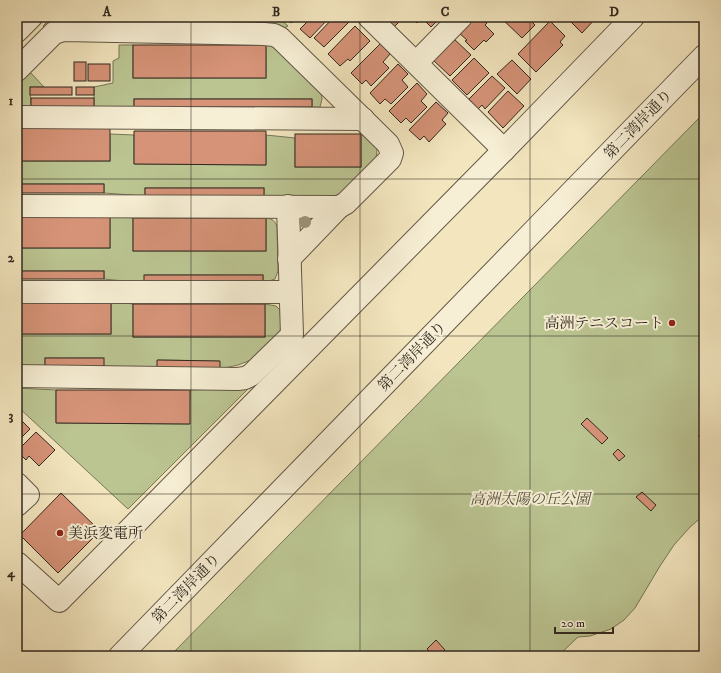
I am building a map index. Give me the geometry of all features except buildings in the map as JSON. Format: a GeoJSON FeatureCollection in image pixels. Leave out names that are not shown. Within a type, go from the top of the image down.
{"type":"FeatureCollection","features":[{"type":"Feature","properties":{"kind":"street"},"geometry":{"type":"LineString","coordinates":[[17,31],[31,17]]}},
{"type":"Feature","properties":{"kind":"street"},"geometry":{"type":"LineString","coordinates":[[369,17],[504,150]]}},
{"type":"Feature","properties":{"kind":"street"},"geometry":{"type":"LineString","coordinates":[[416,63],[461,17]]}},
{"type":"Feature","properties":{"kind":"street"},"geometry":{"type":"LineString","coordinates":[[17,563],[59,601],[504,150],[633,17]]}},
{"type":"Feature","properties":{"kind":"street"},"geometry":{"type":"LineString","coordinates":[[17,70],[54,34],[63,30],[269,34],[280,38],[388,144],[392,153],[390,159],[346,203],[339,207],[290,259]]}},
{"type":"Feature","properties":{"kind":"street","name":"第二湾岸通り"},"geometry":{"type":"LineString","coordinates":[[120,656],[704,56]]}},
{"type":"Feature","properties":{"kind":"street"},"geometry":{"type":"LineString","coordinates":[[17,117],[363,119]]}},
{"type":"Feature","properties":{"kind":"street"},"geometry":{"type":"LineString","coordinates":[[17,206],[339,207]]}},
{"type":"Feature","properties":{"kind":"street"},"geometry":{"type":"LineString","coordinates":[[17,376],[238,379],[251,375],[292,335],[288,206]]}},
{"type":"Feature","properties":{"kind":"street"},"geometry":{"type":"LineString","coordinates":[[17,292],[290,292]]}},
{"type":"Feature","properties":{"kind":"street"},"geometry":{"type":"LineString","coordinates":[[17,484],[28,495],[17,505]]}},
{"type":"Feature","properties":{"kind":"green space"},"geometry":{"type":"Polygon","coordinates":[[[52,17],[70,17],[70,21],[46,29],[43,26],[52,17]]]}},
{"type":"Feature","properties":{"kind":"green space"},"geometry":{"type":"Polygon","coordinates":[[[120,17],[146,17],[146,23],[120,22],[120,17]]]}},
{"type":"Feature","properties":{"kind":"green space"},"geometry":{"type":"Polygon","coordinates":[[[265,17],[278,17],[288,26],[284,28],[275,24],[265,23],[265,17]]]}},
{"type":"Feature","properties":{"kind":"green space"},"geometry":{"type":"Polygon","coordinates":[[[119,45],[133,45],[133,78],[266,78],[266,45],[273,45],[321,93],[322,99],[320,107],[312,107],[312,99],[134,99],[134,107],[94,107],[94,87],[113,83],[113,61],[119,58],[119,45]]]}},
{"type":"Feature","properties":{"kind":"green space"},"geometry":{"type":"Polygon","coordinates":[[[29,71],[44,87],[30,87],[31,107],[17,106],[17,85],[29,71]]]}},
{"type":"Feature","properties":{"kind":"green space","name":"高洲太陽の丘公園"},"geometry":{"type":"Polygon","coordinates":[[[704,113],[704,515],[690,527],[674,545],[635,608],[624,620],[611,629],[590,636],[578,637],[558,656],[170,656],[704,113]]]}},
{"type":"Feature","properties":{"kind":"green space"},"geometry":{"type":"Polygon","coordinates":[[[110,134],[134,135],[134,164],[266,165],[266,135],[295,138],[295,167],[361,167],[361,134],[372,140],[376,145],[377,153],[376,158],[343,194],[336,196],[264,196],[264,188],[145,188],[145,196],[104,193],[104,184],[17,184],[17,161],[110,161],[110,134]]]}},
{"type":"Feature","properties":{"kind":"green space"},"geometry":{"type":"Polygon","coordinates":[[[110,215],[133,218],[133,251],[266,251],[266,218],[270,219],[277,227],[278,271],[275,279],[263,283],[263,275],[145,275],[144,283],[104,279],[104,271],[17,271],[17,248],[110,248],[110,215]]]}},
{"type":"Feature","properties":{"kind":"green space"},"geometry":{"type":"Polygon","coordinates":[[[111,301],[133,304],[133,337],[265,337],[265,304],[276,306],[280,310],[280,332],[251,360],[220,369],[219,361],[158,360],[157,369],[104,366],[103,358],[45,358],[45,366],[17,365],[17,334],[111,334],[111,301]]]}},
{"type":"Feature","properties":{"kind":"green space"},"geometry":{"type":"Polygon","coordinates":[[[17,388],[56,390],[56,423],[189,424],[190,390],[249,388],[128,509],[17,406],[17,388]]]}},
{"type":"Feature","properties":{"kind":"place","name":"高洲テニスコート"},"geometry":{"type":"Point","coordinates":[672,323]}},
{"type":"Feature","properties":{"kind":"place","name":"美浜変電所"},"geometry":{"type":"Point","coordinates":[60,533]}}]}
